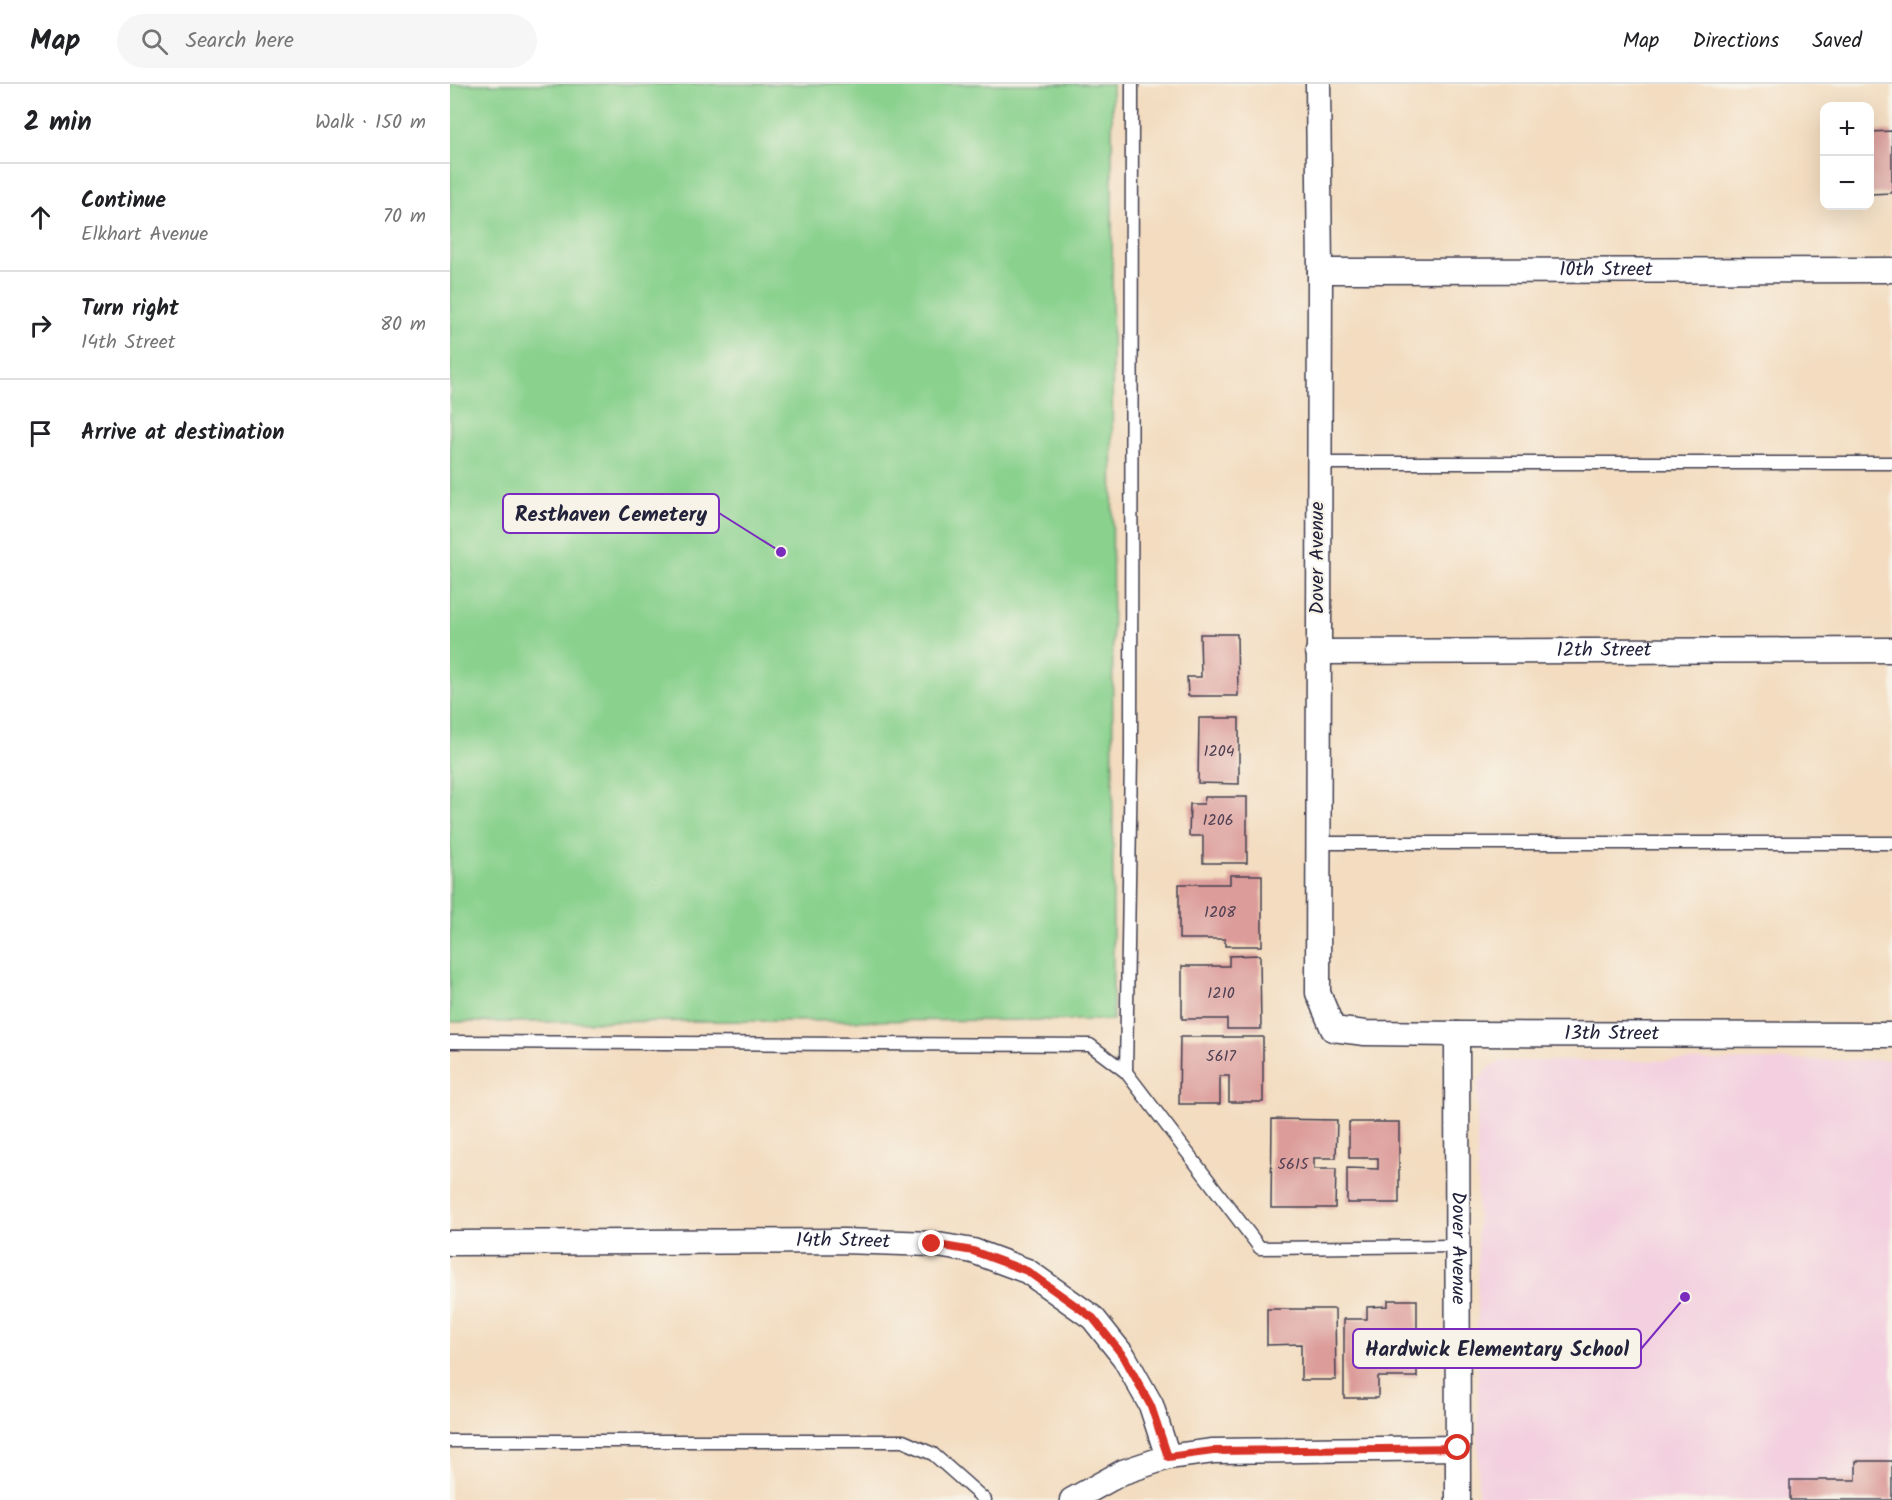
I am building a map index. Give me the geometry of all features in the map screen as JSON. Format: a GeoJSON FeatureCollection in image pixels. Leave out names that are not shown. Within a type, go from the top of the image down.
{"type":"FeatureCollection","features":[{"type":"Feature","properties":{"kind":"street","name":"Dover Avenue"},"geometry":{"type":"LineString","coordinates":[[1318,84],[1320,271],[1317,652],[1318,993],[1333,1029]]}},
{"type":"Feature","properties":{"kind":"street","name":"10th Street"},"geometry":{"type":"LineString","coordinates":[[1320,271],[1892,270]]}},
{"type":"Feature","properties":{"kind":"street","name":"12th Street"},"geometry":{"type":"LineString","coordinates":[[1317,652],[1892,651]]}},
{"type":"Feature","properties":{"kind":"street","name":"13th Street"},"geometry":{"type":"LineString","coordinates":[[1333,1029],[1365,1033],[1456,1034],[1892,1035]]}},
{"type":"Feature","properties":{"kind":"street","name":"Dover Avenue"},"geometry":{"type":"LineString","coordinates":[[1456,1034],[1458,1500]]}},
{"type":"Feature","properties":{"kind":"street","name":"14th Street"},"geometry":{"type":"LineString","coordinates":[[450,1243],[843,1241],[932,1244],[973,1251],[1027,1271],[1093,1318],[1124,1357],[1151,1406],[1168,1457]]}},
{"type":"Feature","properties":{"kind":"street"},"geometry":{"type":"LineString","coordinates":[[1072,1500],[1123,1472],[1168,1457],[1213,1451],[1458,1448]]}},
{"type":"Feature","properties":{"kind":"lane"},"geometry":{"type":"LineString","coordinates":[[1126,1072],[1131,732],[1132,84]]}},
{"type":"Feature","properties":{"kind":"lane"},"geometry":{"type":"LineString","coordinates":[[1319,463],[1892,463]]}},
{"type":"Feature","properties":{"kind":"lane"},"geometry":{"type":"LineString","coordinates":[[1318,843],[1892,843]]}},
{"type":"Feature","properties":{"kind":"lane"},"geometry":{"type":"LineString","coordinates":[[450,1042],[1090,1046],[1126,1072],[1260,1248],[1457,1246]]}},
{"type":"Feature","properties":{"kind":"lane"},"geometry":{"type":"LineString","coordinates":[[450,1441],[903,1441],[933,1454],[985,1500]]}},
{"type":"Feature","properties":{"kind":"shaded area"},"geometry":{"type":"Polygon","coordinates":[[[1892,1060],[1892,1500],[1478,1500],[1477,1094],[1479,1080],[1487,1069],[1502,1061],[1892,1060]]]}},
{"type":"Feature","properties":{"kind":"green space"},"geometry":{"type":"Polygon","coordinates":[[[450,84],[1112,84],[1113,1020],[450,1022],[450,84]]]}},
{"type":"Feature","properties":{"kind":"building"},"geometry":{"type":"Polygon","coordinates":[[[1892,131],[1892,193],[1874,194],[1874,132],[1892,131]]]}},
{"type":"Feature","properties":{"kind":"building"},"geometry":{"type":"Polygon","coordinates":[[[1200,634],[1237,634],[1238,696],[1188,696],[1187,677],[1201,677],[1200,634]]]}},
{"type":"Feature","properties":{"kind":"building"},"geometry":{"type":"Polygon","coordinates":[[[1199,718],[1239,718],[1239,784],[1198,783],[1199,718]]]}},
{"type":"Feature","properties":{"kind":"building"},"geometry":{"type":"Polygon","coordinates":[[[1205,797],[1247,797],[1247,863],[1203,863],[1203,836],[1189,836],[1190,804],[1204,804],[1205,797]]]}},
{"type":"Feature","properties":{"kind":"building"},"geometry":{"type":"Polygon","coordinates":[[[1230,875],[1262,875],[1262,946],[1225,946],[1225,939],[1179,939],[1179,884],[1230,884],[1230,875]]]}},
{"type":"Feature","properties":{"kind":"building"},"geometry":{"type":"Polygon","coordinates":[[[1260,955],[1261,1029],[1227,1029],[1227,1019],[1182,1019],[1182,966],[1229,966],[1229,956],[1260,955]]]}},
{"type":"Feature","properties":{"kind":"building"},"geometry":{"type":"Polygon","coordinates":[[[1180,1037],[1263,1037],[1263,1102],[1229,1102],[1229,1076],[1220,1076],[1220,1104],[1179,1104],[1180,1037]]]}},
{"type":"Feature","properties":{"kind":"building"},"geometry":{"type":"Polygon","coordinates":[[[1272,1119],[1337,1120],[1336,1158],[1314,1158],[1314,1169],[1336,1169],[1335,1208],[1271,1208],[1272,1119]]]}},
{"type":"Feature","properties":{"kind":"building"},"geometry":{"type":"Polygon","coordinates":[[[1349,1122],[1399,1122],[1399,1203],[1347,1203],[1347,1168],[1378,1169],[1378,1158],[1349,1158],[1349,1122]]]}},
{"type":"Feature","properties":{"kind":"building"},"geometry":{"type":"Polygon","coordinates":[[[1388,1300],[1417,1300],[1417,1377],[1378,1377],[1378,1398],[1344,1398],[1344,1319],[1367,1319],[1367,1307],[1388,1306],[1388,1300]]]}},
{"type":"Feature","properties":{"kind":"building"},"geometry":{"type":"Polygon","coordinates":[[[1267,1309],[1335,1309],[1336,1380],[1301,1380],[1301,1344],[1267,1345],[1267,1309]]]}},
{"type":"Feature","properties":{"kind":"building"},"geometry":{"type":"Polygon","coordinates":[[[1856,1461],[1892,1461],[1892,1500],[1790,1500],[1790,1480],[1856,1480],[1856,1461]]]}},
{"type":"Feature","properties":{"kind":"place","name":"Resthaven Cemetery"},"geometry":{"type":"Point","coordinates":[781,552]}},
{"type":"Feature","properties":{"kind":"place","name":"Hardwick Elementary School"},"geometry":{"type":"Point","coordinates":[1685,1297]}},
{"type":"Feature","properties":{"kind":"route"},"geometry":{"type":"LineString","coordinates":[[932,1244],[973,1251],[1027,1271],[1093,1318],[1124,1357],[1151,1406],[1168,1457],[1213,1451],[1458,1448]]}}]}
